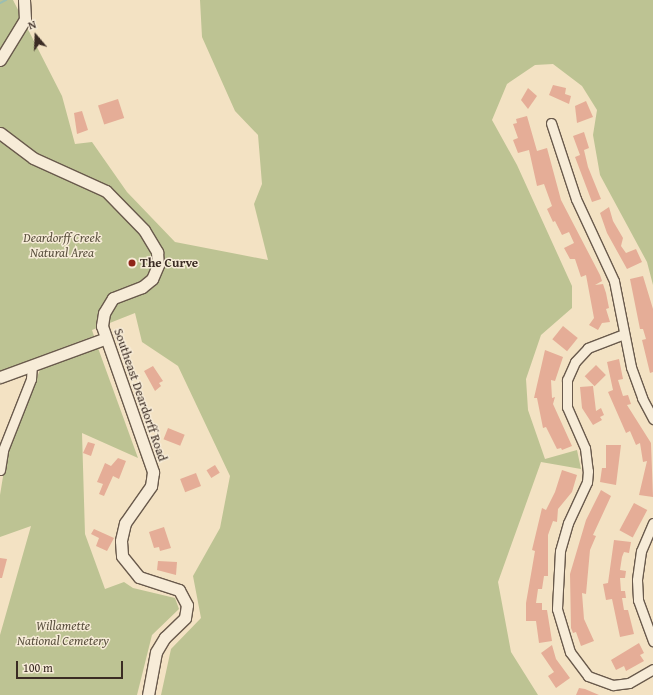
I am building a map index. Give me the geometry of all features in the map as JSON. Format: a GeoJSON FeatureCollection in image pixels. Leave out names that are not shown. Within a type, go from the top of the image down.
{"type":"FeatureCollection","features":[{"type":"Feature","properties":{"kind":"street"},"geometry":{"type":"LineString","coordinates":[[0,60],[25,19],[24,0]]}},
{"type":"Feature","properties":{"kind":"street"},"geometry":{"type":"LineString","coordinates":[[551,123],[576,199],[614,280],[624,334],[636,382],[653,419]]}},
{"type":"Feature","properties":{"kind":"street","name":"Southeast Deardorff Road"},"geometry":{"type":"LineString","coordinates":[[0,133],[45,164],[103,188],[119,201],[153,242],[158,260],[155,275],[146,285],[118,294],[109,302],[102,320],[104,339],[153,472],[151,486],[125,522],[121,541],[122,556],[139,577],[179,590],[187,605],[185,618],[165,637],[156,652],[148,695]]}},
{"type":"Feature","properties":{"kind":"street"},"geometry":{"type":"LineString","coordinates":[[624,334],[588,348],[575,362],[567,380],[567,407],[585,448],[588,471],[587,482],[568,523],[560,551],[557,609],[570,652],[588,676],[613,685],[629,683],[653,669]]}},
{"type":"Feature","properties":{"kind":"street"},"geometry":{"type":"LineString","coordinates":[[0,377],[104,339]]}},
{"type":"Feature","properties":{"kind":"street"},"geometry":{"type":"LineString","coordinates":[[0,470],[3,450],[31,379],[32,365]]}},
{"type":"Feature","properties":{"kind":"street"},"geometry":{"type":"LineString","coordinates":[[653,524],[641,551],[637,580],[638,600],[653,641]]}},
{"type":"Feature","properties":{"kind":"green space","name":"Deardorff Creek Natural Area"},"geometry":{"type":"Polygon","coordinates":[[[0,0],[13,0],[62,96],[75,144],[92,142],[127,192],[175,242],[268,260],[254,204],[262,184],[258,135],[235,111],[202,37],[200,0],[653,0],[653,285],[647,262],[600,175],[593,135],[597,110],[582,86],[553,64],[535,65],[507,84],[492,120],[517,165],[572,286],[572,308],[541,335],[526,379],[528,410],[545,459],[577,450],[581,469],[541,462],[498,582],[511,652],[538,695],[161,695],[171,649],[201,618],[193,576],[220,528],[230,476],[178,366],[142,342],[135,313],[92,330],[94,336],[0,371],[0,0]]]}},
{"type":"Feature","properties":{"kind":"green space","name":"Willamette National Cemetery"},"geometry":{"type":"Polygon","coordinates":[[[98,348],[138,458],[82,433],[85,534],[105,589],[124,582],[133,588],[175,598],[179,609],[152,635],[137,695],[0,695],[0,635],[31,526],[0,537],[0,495],[8,446],[40,370],[98,348]]]}},
{"type":"Feature","properties":{"kind":"building"},"geometry":{"type":"Polygon","coordinates":[[[553,85],[566,88],[565,94],[571,96],[569,104],[549,95],[553,85]]]}},
{"type":"Feature","properties":{"kind":"building"},"geometry":{"type":"Polygon","coordinates":[[[528,88],[537,96],[528,109],[521,100],[528,88]]]}},
{"type":"Feature","properties":{"kind":"building"},"geometry":{"type":"Polygon","coordinates":[[[118,99],[124,118],[104,125],[98,105],[118,99]]]}},
{"type":"Feature","properties":{"kind":"building"},"geometry":{"type":"Polygon","coordinates":[[[586,101],[593,117],[577,123],[575,106],[586,101]]]}},
{"type":"Feature","properties":{"kind":"building"},"geometry":{"type":"Polygon","coordinates":[[[82,111],[88,130],[77,134],[74,113],[82,111]]]}},
{"type":"Feature","properties":{"kind":"building"},"geometry":{"type":"Polygon","coordinates":[[[527,116],[537,151],[547,148],[561,200],[600,275],[602,281],[595,285],[603,284],[606,293],[609,308],[606,309],[610,322],[602,323],[598,330],[589,325],[594,318],[586,275],[581,277],[575,259],[570,259],[564,248],[574,243],[569,232],[562,235],[555,221],[553,222],[547,209],[552,206],[544,184],[537,186],[529,150],[518,153],[513,140],[518,138],[513,124],[517,123],[516,119],[527,116]]]}},
{"type":"Feature","properties":{"kind":"building"},"geometry":{"type":"Polygon","coordinates":[[[584,132],[589,148],[584,150],[588,167],[601,199],[592,202],[575,157],[580,155],[573,136],[584,132]]]}},
{"type":"Feature","properties":{"kind":"building"},"geometry":{"type":"Polygon","coordinates":[[[609,207],[613,221],[623,238],[621,246],[626,253],[636,249],[642,262],[627,269],[607,233],[600,213],[609,207]]]}},
{"type":"Feature","properties":{"kind":"building"},"geometry":{"type":"Polygon","coordinates":[[[643,276],[653,309],[653,372],[650,373],[642,340],[646,339],[643,329],[640,329],[630,279],[643,276]]]}},
{"type":"Feature","properties":{"kind":"building"},"geometry":{"type":"Polygon","coordinates":[[[563,326],[578,338],[567,351],[552,339],[563,326]]]}},
{"type":"Feature","properties":{"kind":"building"},"geometry":{"type":"Polygon","coordinates":[[[545,350],[563,357],[555,381],[551,380],[552,398],[555,397],[553,404],[572,446],[562,450],[561,448],[557,449],[546,427],[543,428],[537,398],[534,398],[545,350]]]}},
{"type":"Feature","properties":{"kind":"building"},"geometry":{"type":"Polygon","coordinates":[[[619,359],[623,379],[618,380],[623,396],[628,395],[631,404],[627,405],[651,443],[653,497],[639,495],[647,461],[643,462],[640,443],[636,445],[630,431],[626,433],[608,392],[613,390],[607,362],[619,359]]]}},
{"type":"Feature","properties":{"kind":"building"},"geometry":{"type":"Polygon","coordinates":[[[596,365],[606,375],[595,386],[585,376],[596,365]]]}},
{"type":"Feature","properties":{"kind":"building"},"geometry":{"type":"Polygon","coordinates":[[[153,366],[163,381],[159,383],[161,386],[155,391],[144,371],[153,366]]]}},
{"type":"Feature","properties":{"kind":"building"},"geometry":{"type":"Polygon","coordinates":[[[593,386],[596,411],[601,408],[604,415],[600,417],[602,420],[593,425],[582,408],[580,387],[593,386]]]}},
{"type":"Feature","properties":{"kind":"building"},"geometry":{"type":"Polygon","coordinates":[[[168,428],[185,435],[180,446],[164,439],[168,428]]]}},
{"type":"Feature","properties":{"kind":"building"},"geometry":{"type":"Polygon","coordinates":[[[88,442],[95,444],[91,456],[83,453],[88,442]]]}},
{"type":"Feature","properties":{"kind":"building"},"geometry":{"type":"Polygon","coordinates":[[[606,445],[621,445],[616,485],[600,482],[602,468],[606,468],[606,445]]]}},
{"type":"Feature","properties":{"kind":"building"},"geometry":{"type":"Polygon","coordinates":[[[118,458],[126,461],[119,479],[113,476],[104,496],[99,494],[103,484],[97,482],[105,463],[111,466],[118,458]]]}},
{"type":"Feature","properties":{"kind":"building"},"geometry":{"type":"Polygon","coordinates":[[[215,465],[220,473],[211,478],[207,470],[215,465]]]}},
{"type":"Feature","properties":{"kind":"building"},"geometry":{"type":"Polygon","coordinates":[[[562,470],[577,475],[572,492],[558,509],[557,522],[553,521],[548,535],[548,576],[544,576],[542,589],[538,589],[536,603],[542,603],[542,610],[547,610],[552,641],[539,643],[536,621],[526,621],[526,603],[535,551],[532,550],[542,508],[546,510],[555,492],[562,470]]]}},
{"type":"Feature","properties":{"kind":"building"},"geometry":{"type":"Polygon","coordinates":[[[196,473],[201,486],[185,492],[180,479],[196,473]]]}},
{"type":"Feature","properties":{"kind":"building"},"geometry":{"type":"Polygon","coordinates":[[[601,490],[611,496],[593,535],[596,536],[590,550],[586,594],[582,593],[584,619],[594,641],[581,646],[576,632],[573,633],[571,628],[570,574],[586,520],[601,490]]]}},
{"type":"Feature","properties":{"kind":"building"},"geometry":{"type":"Polygon","coordinates":[[[634,503],[647,510],[633,537],[619,530],[634,503]]]}},
{"type":"Feature","properties":{"kind":"building"},"geometry":{"type":"Polygon","coordinates":[[[164,527],[171,548],[160,551],[159,547],[154,548],[149,532],[164,527]]]}},
{"type":"Feature","properties":{"kind":"building"},"geometry":{"type":"Polygon","coordinates":[[[94,529],[114,538],[107,551],[96,546],[99,538],[91,534],[94,529]]]}},
{"type":"Feature","properties":{"kind":"building"},"geometry":{"type":"Polygon","coordinates":[[[614,540],[631,542],[629,553],[624,552],[622,557],[620,570],[626,571],[625,578],[620,578],[621,591],[625,591],[626,598],[622,598],[624,610],[628,610],[634,634],[620,637],[612,599],[606,600],[603,584],[608,583],[614,540]]]}},
{"type":"Feature","properties":{"kind":"building"},"geometry":{"type":"Polygon","coordinates":[[[0,558],[7,559],[2,578],[0,578],[0,558]]]}},
{"type":"Feature","properties":{"kind":"building"},"geometry":{"type":"Polygon","coordinates":[[[158,561],[177,562],[176,575],[157,570],[158,561]]]}},
{"type":"Feature","properties":{"kind":"building"},"geometry":{"type":"Polygon","coordinates":[[[639,643],[644,653],[640,655],[644,661],[626,671],[624,666],[616,670],[611,660],[639,643]]]}},
{"type":"Feature","properties":{"kind":"building"},"geometry":{"type":"Polygon","coordinates":[[[552,645],[556,659],[570,678],[556,688],[548,676],[554,672],[541,653],[552,645]]]}},
{"type":"Feature","properties":{"kind":"building"},"geometry":{"type":"Polygon","coordinates":[[[579,688],[585,689],[599,695],[576,695],[579,688]]]}},
{"type":"Feature","properties":{"kind":"waterway"},"geometry":{"type":"LineString","coordinates":[[0,3],[6,0]]}},
{"type":"Feature","properties":{"kind":"place","name":"The Curve"},"geometry":{"type":"Point","coordinates":[132,263]}}]}
